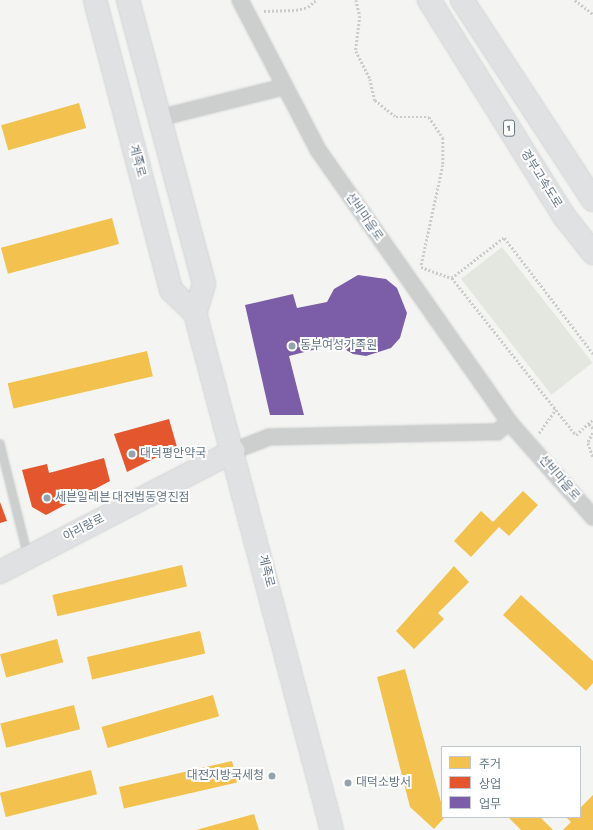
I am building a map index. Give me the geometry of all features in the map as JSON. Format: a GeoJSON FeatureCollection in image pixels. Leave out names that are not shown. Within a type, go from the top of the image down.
{"type":"FeatureCollection","features":[{"type":"Feature","properties":{"kind":"main road","name":"계족로"},"geometry":{"type":"LineString","coordinates":[[95,0],[171,290],[195,313],[233,451],[332,830]]}},
{"type":"Feature","properties":{"kind":"main road"},"geometry":{"type":"LineString","coordinates":[[128,0],[204,284],[195,313]]}},
{"type":"Feature","properties":{"kind":"main road","name":"경부고속도로"},"geometry":{"type":"LineString","coordinates":[[429,0],[564,216],[593,253]]}},
{"type":"Feature","properties":{"kind":"main road"},"geometry":{"type":"LineString","coordinates":[[462,0],[593,200]]}},
{"type":"Feature","properties":{"kind":"main road","name":"아리랑로"},"geometry":{"type":"LineString","coordinates":[[0,572],[233,451]]}},
{"type":"Feature","properties":{"kind":"street","name":"선비마을로"},"geometry":{"type":"LineString","coordinates":[[240,0],[283,87],[318,150],[509,422],[593,517]]}},
{"type":"Feature","properties":{"kind":"street"},"geometry":{"type":"LineString","coordinates":[[160,118],[283,87]]}},
{"type":"Feature","properties":{"kind":"street"},"geometry":{"type":"LineString","coordinates":[[233,451],[269,437],[497,432],[509,422]]}},
{"type":"Feature","properties":{"kind":"lane"},"geometry":{"type":"LineString","coordinates":[[0,444],[28,557]]}},
{"type":"Feature","properties":{"kind":"path"},"geometry":{"type":"LineString","coordinates":[[256,13],[275,8],[296,10],[308,7],[316,0]]}},
{"type":"Feature","properties":{"kind":"path"},"geometry":{"type":"LineString","coordinates":[[356,0],[360,16],[356,51],[370,79],[375,100],[396,117],[429,117],[442,138],[443,165],[421,267],[452,278],[576,435],[593,419]]}},
{"type":"Feature","properties":{"kind":"path"},"geometry":{"type":"LineString","coordinates":[[575,0],[593,14]]}},
{"type":"Feature","properties":{"kind":"path"},"geometry":{"type":"LineString","coordinates":[[452,278],[504,238],[593,354]]}},
{"type":"Feature","properties":{"kind":"path"},"geometry":{"type":"LineString","coordinates":[[537,435],[556,409]]}},
{"type":"Feature","properties":{"kind":"path"},"geometry":{"type":"LineString","coordinates":[[589,424],[593,428]]}},
{"type":"Feature","properties":{"kind":"path"},"geometry":{"type":"LineString","coordinates":[[593,433],[588,443],[593,458]]}},
{"type":"Feature","properties":{"kind":"shaded area"},"geometry":{"type":"Polygon","coordinates":[[[502,247],[593,363],[552,395],[461,279],[502,247]]]}},
{"type":"Feature","properties":{"kind":"building: 주거"},"geometry":{"type":"Polygon","coordinates":[[[79,103],[86,128],[8,150],[1,125],[79,103]]]}},
{"type":"Feature","properties":{"kind":"building: 주거"},"geometry":{"type":"Polygon","coordinates":[[[112,218],[119,244],[8,274],[1,248],[112,218]]]}},
{"type":"Feature","properties":{"kind":"building: 주거"},"geometry":{"type":"Polygon","coordinates":[[[147,351],[153,376],[14,409],[8,383],[147,351]]]}},
{"type":"Feature","properties":{"kind":"building: 주거"},"geometry":{"type":"Polygon","coordinates":[[[523,491],[538,505],[509,536],[499,527],[471,557],[454,541],[481,511],[493,522],[523,491]]]}},
{"type":"Feature","properties":{"kind":"building: 주거"},"geometry":{"type":"Polygon","coordinates":[[[182,565],[187,586],[57,616],[52,595],[182,565]]]}},
{"type":"Feature","properties":{"kind":"building: 주거"},"geometry":{"type":"Polygon","coordinates":[[[454,566],[469,582],[438,613],[444,619],[414,649],[396,631],[454,566]]]}},
{"type":"Feature","properties":{"kind":"building: 주거"},"geometry":{"type":"Polygon","coordinates":[[[521,595],[593,661],[593,683],[586,691],[503,615],[521,595]]]}},
{"type":"Feature","properties":{"kind":"building: 주거"},"geometry":{"type":"Polygon","coordinates":[[[200,631],[205,653],[92,680],[87,657],[200,631]]]}},
{"type":"Feature","properties":{"kind":"building: 주거"},"geometry":{"type":"Polygon","coordinates":[[[57,639],[63,662],[6,677],[0,654],[57,639]]]}},
{"type":"Feature","properties":{"kind":"building: 주거"},"geometry":{"type":"Polygon","coordinates":[[[405,669],[441,802],[441,818],[444,818],[434,829],[410,807],[377,677],[405,669]]]}},
{"type":"Feature","properties":{"kind":"building: 주거"},"geometry":{"type":"Polygon","coordinates":[[[213,695],[219,716],[108,748],[101,727],[213,695]]]}},
{"type":"Feature","properties":{"kind":"building: 주거"},"geometry":{"type":"Polygon","coordinates":[[[74,705],[80,729],[6,748],[0,723],[74,705]]]}},
{"type":"Feature","properties":{"kind":"building: 주거"},"geometry":{"type":"Polygon","coordinates":[[[232,761],[237,782],[124,809],[119,787],[232,761]]]}},
{"type":"Feature","properties":{"kind":"building: 주거"},"geometry":{"type":"Polygon","coordinates":[[[91,770],[97,794],[6,817],[0,793],[91,770]]]}},
{"type":"Feature","properties":{"kind":"building: 주거"},"geometry":{"type":"Polygon","coordinates":[[[593,795],[593,830],[563,830],[571,822],[567,818],[581,818],[581,807],[593,795]]]}},
{"type":"Feature","properties":{"kind":"building: 주거"},"geometry":{"type":"Polygon","coordinates":[[[254,814],[259,830],[196,830],[254,814]]]}},
{"type":"Feature","properties":{"kind":"building: 주거"},"geometry":{"type":"Polygon","coordinates":[[[509,818],[541,818],[553,830],[521,830],[509,818]]]}},
{"type":"Feature","properties":{"kind":"building: 상업"},"geometry":{"type":"Polygon","coordinates":[[[169,419],[177,447],[127,472],[114,434],[169,419]]]}},
{"type":"Feature","properties":{"kind":"building: 상업"},"geometry":{"type":"Polygon","coordinates":[[[104,458],[110,481],[46,515],[32,507],[22,470],[47,464],[49,473],[104,458]]]}},
{"type":"Feature","properties":{"kind":"building: 상업"},"geometry":{"type":"Polygon","coordinates":[[[0,502],[7,521],[0,523],[0,502]]]}},
{"type":"Feature","properties":{"kind":"building: 업무","name":"동부여성가족원"},"geometry":{"type":"Polygon","coordinates":[[[358,275],[386,279],[397,288],[407,313],[400,338],[391,348],[366,356],[353,354],[336,344],[289,356],[304,415],[270,415],[245,305],[293,294],[297,308],[327,302],[334,289],[358,275]]]}},
{"type":"Feature","properties":{"kind":"place","name":"동부여성가족원"},"geometry":{"type":"Point","coordinates":[292,346]}},
{"type":"Feature","properties":{"kind":"place","name":"대덕평안약국"},"geometry":{"type":"Point","coordinates":[132,454]}},
{"type":"Feature","properties":{"kind":"place","name":"세븐일레븐 대전법동영진점"},"geometry":{"type":"Point","coordinates":[47,498]}},
{"type":"Feature","properties":{"kind":"place","name":"대전지방국세청"},"geometry":{"type":"Point","coordinates":[272,776]}},
{"type":"Feature","properties":{"kind":"place","name":"대덕소방서"},"geometry":{"type":"Point","coordinates":[348,783]}}]}
